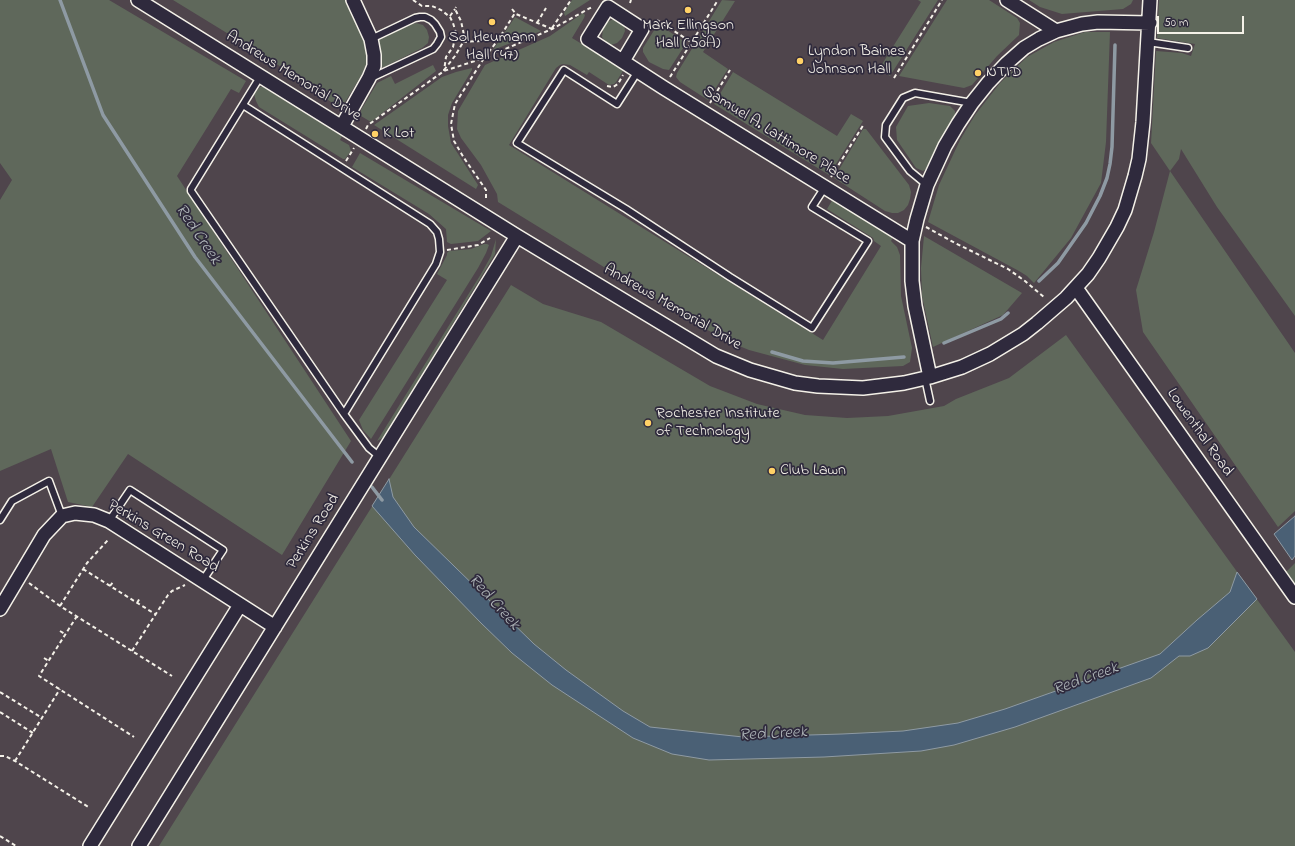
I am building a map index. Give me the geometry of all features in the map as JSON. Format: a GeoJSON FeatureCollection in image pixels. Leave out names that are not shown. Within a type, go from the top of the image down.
{"type":"FeatureCollection","features":[{"type":"Feature","properties":{"kind":"street","name":"Andrews Memorial Drive"},"geometry":{"type":"LineString","coordinates":[[138,0],[517,236],[698,346],[722,359],[750,370],[795,383],[842,388],[883,386],[928,377],[954,370],[976,361],[1006,345],[1037,323],[1076,288],[1108,244],[1125,210],[1131,192],[1142,141],[1150,23],[1150,0]]}},
{"type":"Feature","properties":{"kind":"street"},"geometry":{"type":"LineString","coordinates":[[1007,0],[1056,31]]}},
{"type":"Feature","properties":{"kind":"street"},"geometry":{"type":"LineString","coordinates":[[342,126],[369,78],[374,66],[374,55],[371,39],[356,2]]}},
{"type":"Feature","properties":{"kind":"street"},"geometry":{"type":"LineString","coordinates":[[928,377],[912,281],[912,241],[917,219],[928,185],[945,146],[972,103],[988,83],[1024,48],[1056,31],[1068,27],[1093,23],[1150,23]]}},
{"type":"Feature","properties":{"kind":"street","name":"Samuel A. Lattimore Place"},"geometry":{"type":"LineString","coordinates":[[622,61],[828,183],[912,241]]}},
{"type":"Feature","properties":{"kind":"street","name":"Perkins Road"},"geometry":{"type":"LineString","coordinates":[[139,846],[517,236]]}},
{"type":"Feature","properties":{"kind":"street","name":"Lowenthal Road"},"geometry":{"type":"LineString","coordinates":[[1076,288],[1295,597]]}},
{"type":"Feature","properties":{"kind":"street","name":"Perkins Green Road"},"geometry":{"type":"LineString","coordinates":[[62,516],[75,512],[94,515],[109,521],[275,626]]}},
{"type":"Feature","properties":{"kind":"street"},"geometry":{"type":"LineString","coordinates":[[0,609],[44,535],[62,516]]}},
{"type":"Feature","properties":{"kind":"street"},"geometry":{"type":"LineString","coordinates":[[90,846],[240,605]]}},
{"type":"Feature","properties":{"kind":"lane"},"geometry":{"type":"LineString","coordinates":[[369,78],[433,49],[441,37],[440,32],[431,20],[420,17],[371,39]]}},
{"type":"Feature","properties":{"kind":"lane"},"geometry":{"type":"LineString","coordinates":[[1148,42],[1188,48]]}},
{"type":"Feature","properties":{"kind":"lane"},"geometry":{"type":"LineString","coordinates":[[638,70],[617,104],[564,70],[517,143],[626,209],[730,277],[812,328],[868,241],[812,207],[828,183]]}},
{"type":"Feature","properties":{"kind":"lane"},"geometry":{"type":"LineString","coordinates":[[260,76],[191,191],[360,437],[369,448],[380,457]]}},
{"type":"Feature","properties":{"kind":"lane"},"geometry":{"type":"LineString","coordinates":[[928,185],[910,171],[885,137],[886,125],[903,98],[915,93],[972,103]]}},
{"type":"Feature","properties":{"kind":"lane"},"geometry":{"type":"LineString","coordinates":[[243,105],[430,224],[437,232],[439,238],[439,257],[432,271],[344,414]]}},
{"type":"Feature","properties":{"kind":"lane"},"geometry":{"type":"LineString","coordinates":[[928,377],[930,401]]}},
{"type":"Feature","properties":{"kind":"lane"},"geometry":{"type":"LineString","coordinates":[[0,520],[12,501],[49,481],[62,516]]}},
{"type":"Feature","properties":{"kind":"lane"},"geometry":{"type":"LineString","coordinates":[[109,521],[130,490],[223,550],[202,579]]}},
{"type":"Feature","properties":{"kind":"path"},"geometry":{"type":"LineString","coordinates":[[552,30],[571,0]]}},
{"type":"Feature","properties":{"kind":"path"},"geometry":{"type":"LineString","coordinates":[[669,78],[718,0]]}},
{"type":"Feature","properties":{"kind":"path"},"geometry":{"type":"LineString","coordinates":[[894,78],[942,0]]}},
{"type":"Feature","properties":{"kind":"path"},"geometry":{"type":"LineString","coordinates":[[444,71],[484,58],[552,30],[592,6]]}},
{"type":"Feature","properties":{"kind":"path"},"geometry":{"type":"LineString","coordinates":[[364,132],[368,125],[444,71],[456,56],[463,42],[463,27],[456,8],[450,17]]}},
{"type":"Feature","properties":{"kind":"path"},"geometry":{"type":"LineString","coordinates":[[537,23],[546,8]]}},
{"type":"Feature","properties":{"kind":"path"},"geometry":{"type":"LineString","coordinates":[[512,9],[515,13],[552,30]]}},
{"type":"Feature","properties":{"kind":"path"},"geometry":{"type":"LineString","coordinates":[[486,198],[486,190],[454,141],[451,124],[455,104],[515,13]]}},
{"type":"Feature","properties":{"kind":"path"},"geometry":{"type":"LineString","coordinates":[[657,20],[691,42]]}},
{"type":"Feature","properties":{"kind":"path"},"geometry":{"type":"LineString","coordinates":[[463,42],[498,40]]}},
{"type":"Feature","properties":{"kind":"path"},"geometry":{"type":"LineString","coordinates":[[710,104],[730,70]]}},
{"type":"Feature","properties":{"kind":"path"},"geometry":{"type":"LineString","coordinates":[[603,84],[608,87],[613,87],[618,84],[624,74]]}},
{"type":"Feature","properties":{"kind":"path"},"geometry":{"type":"LineString","coordinates":[[828,183],[864,124]]}},
{"type":"Feature","properties":{"kind":"path"},"geometry":{"type":"LineString","coordinates":[[345,170],[346,161],[356,146]]}},
{"type":"Feature","properties":{"kind":"path"},"geometry":{"type":"LineString","coordinates":[[923,225],[955,243],[1008,269],[1026,281],[1045,298]]}},
{"type":"Feature","properties":{"kind":"path"},"geometry":{"type":"LineString","coordinates":[[440,252],[478,245],[490,238]]}},
{"type":"Feature","properties":{"kind":"path"},"geometry":{"type":"LineString","coordinates":[[60,606],[83,570],[108,540]]}},
{"type":"Feature","properties":{"kind":"path"},"geometry":{"type":"LineString","coordinates":[[83,570],[155,614]]}},
{"type":"Feature","properties":{"kind":"path"},"geometry":{"type":"LineString","coordinates":[[20,577],[60,606],[172,676]]}},
{"type":"Feature","properties":{"kind":"path"},"geometry":{"type":"LineString","coordinates":[[132,651],[155,614],[172,591],[202,579]]}},
{"type":"Feature","properties":{"kind":"path"},"geometry":{"type":"LineString","coordinates":[[110,586],[113,582]]}},
{"type":"Feature","properties":{"kind":"path"},"geometry":{"type":"LineString","coordinates":[[137,603],[140,598]]}},
{"type":"Feature","properties":{"kind":"path"},"geometry":{"type":"LineString","coordinates":[[77,616],[39,676],[134,737]]}},
{"type":"Feature","properties":{"kind":"path"},"geometry":{"type":"LineString","coordinates":[[60,631],[65,634]]}},
{"type":"Feature","properties":{"kind":"path"},"geometry":{"type":"LineString","coordinates":[[44,658],[49,661]]}},
{"type":"Feature","properties":{"kind":"path"},"geometry":{"type":"LineString","coordinates":[[15,761],[60,689]]}},
{"type":"Feature","properties":{"kind":"path"},"geometry":{"type":"LineString","coordinates":[[0,692],[42,718]]}},
{"type":"Feature","properties":{"kind":"path"},"geometry":{"type":"LineString","coordinates":[[0,712],[33,733]]}},
{"type":"Feature","properties":{"kind":"path"},"geometry":{"type":"LineString","coordinates":[[0,756],[5,756],[15,761],[90,808]]}},
{"type":"Feature","properties":{"kind":"path"},"geometry":{"type":"LineString","coordinates":[[0,836],[16,846]]}},
{"type":"Feature","properties":{"kind":"shaded area","name":"Rochester Institute of Technology"},"geometry":{"type":"Polygon","coordinates":[[[0,0],[1295,0],[1295,846],[0,846],[0,0]]]}},
{"type":"Feature","properties":{"kind":"green space"},"geometry":{"type":"Polygon","coordinates":[[[0,0],[109,0],[246,81],[239,93],[231,89],[177,176],[351,441],[282,555],[128,454],[92,507],[68,502],[51,449],[0,471],[0,200],[12,180],[0,163],[0,0]]]}},
{"type":"Feature","properties":{"kind":"green space"},"geometry":{"type":"Polygon","coordinates":[[[173,0],[346,0],[366,44],[368,60],[362,74],[341,109],[271,60],[173,0]]]}},
{"type":"Feature","properties":{"kind":"green space"},"geometry":{"type":"Polygon","coordinates":[[[572,0],[590,0],[565,16],[564,13],[572,0]]]}},
{"type":"Feature","properties":{"kind":"green space"},"geometry":{"type":"Polygon","coordinates":[[[722,0],[735,1],[703,52],[728,69],[708,100],[680,82],[676,77],[722,0]]]}},
{"type":"Feature","properties":{"kind":"green space"},"geometry":{"type":"Polygon","coordinates":[[[918,0],[938,0],[890,76],[879,69],[921,2],[918,0]]]}},
{"type":"Feature","properties":{"kind":"green space"},"geometry":{"type":"Polygon","coordinates":[[[947,0],[989,0],[1017,18],[1020,23],[1019,35],[997,56],[972,85],[964,88],[899,76],[947,0]]]}},
{"type":"Feature","properties":{"kind":"green space"},"geometry":{"type":"Polygon","coordinates":[[[1029,0],[1133,0],[1131,4],[1123,9],[1062,14],[1040,7],[1029,0]]]}},
{"type":"Feature","properties":{"kind":"green space"},"geometry":{"type":"Polygon","coordinates":[[[1159,0],[1295,0],[1295,316],[1217,207],[1181,149],[1179,159],[1170,171],[1151,143],[1156,51],[1182,53],[1191,56],[1195,44],[1157,38],[1159,0]]]}},
{"type":"Feature","properties":{"kind":"green space"},"geometry":{"type":"Polygon","coordinates":[[[583,13],[585,15],[584,18],[572,38],[620,67],[623,71],[614,84],[609,85],[589,72],[587,75],[570,65],[560,65],[556,68],[509,145],[823,340],[881,246],[874,241],[873,238],[827,209],[833,199],[893,237],[891,241],[897,247],[900,255],[901,296],[912,348],[910,362],[903,366],[843,369],[805,365],[749,350],[700,326],[498,202],[497,194],[481,165],[461,138],[457,129],[458,111],[485,65],[550,36],[583,13]]]}},
{"type":"Feature","properties":{"kind":"green space"},"geometry":{"type":"Polygon","coordinates":[[[515,17],[541,31],[493,50],[515,17]]]}},
{"type":"Feature","properties":{"kind":"green space"},"geometry":{"type":"Polygon","coordinates":[[[616,18],[624,23],[625,31],[622,38],[617,43],[611,45],[602,37],[603,29],[607,22],[616,18]]]}},
{"type":"Feature","properties":{"kind":"green space"},"geometry":{"type":"Polygon","coordinates":[[[416,23],[423,25],[427,30],[429,37],[428,43],[422,48],[384,67],[380,67],[377,41],[406,26],[416,23]]]}},
{"type":"Feature","properties":{"kind":"green space"},"geometry":{"type":"Polygon","coordinates":[[[658,24],[685,42],[685,45],[669,70],[663,69],[649,62],[643,52],[643,48],[658,24]]]}},
{"type":"Feature","properties":{"kind":"green space"},"geometry":{"type":"Polygon","coordinates":[[[1085,32],[1110,32],[1106,142],[1101,183],[1071,238],[1034,283],[1019,271],[928,222],[939,185],[960,140],[975,115],[1000,83],[1027,57],[1054,42],[1085,32]]]}},
{"type":"Feature","properties":{"kind":"green space"},"geometry":{"type":"Polygon","coordinates":[[[433,65],[436,71],[371,122],[361,116],[361,110],[377,83],[391,76],[395,84],[433,65]]]}},
{"type":"Feature","properties":{"kind":"green space"},"geometry":{"type":"Polygon","coordinates":[[[472,68],[452,103],[448,115],[448,126],[451,143],[478,185],[476,189],[374,125],[442,77],[472,68]]]}},
{"type":"Feature","properties":{"kind":"green space"},"geometry":{"type":"Polygon","coordinates":[[[733,72],[837,136],[851,114],[863,121],[829,175],[714,104],[733,72]]]}},
{"type":"Feature","properties":{"kind":"green space"},"geometry":{"type":"Polygon","coordinates":[[[260,87],[263,87],[342,136],[340,140],[349,145],[351,151],[345,159],[259,107],[254,94],[260,87]]]}},
{"type":"Feature","properties":{"kind":"green space"},"geometry":{"type":"Polygon","coordinates":[[[929,103],[950,106],[955,111],[955,116],[929,167],[923,171],[916,168],[897,140],[896,127],[908,106],[929,103]]]}},
{"type":"Feature","properties":{"kind":"green space"},"geometry":{"type":"Polygon","coordinates":[[[863,129],[866,129],[909,185],[911,192],[908,205],[904,210],[898,213],[885,211],[834,178],[863,129]]]}},
{"type":"Feature","properties":{"kind":"green space"},"geometry":{"type":"Polygon","coordinates":[[[360,153],[491,231],[478,241],[451,244],[447,242],[446,229],[429,214],[352,167],[360,153]]]}},
{"type":"Feature","properties":{"kind":"green space"},"geometry":{"type":"Polygon","coordinates":[[[1170,171],[1295,353],[1295,511],[1278,527],[1143,332],[1136,290],[1154,232],[1170,171]]]}},
{"type":"Feature","properties":{"kind":"green space"},"geometry":{"type":"Polygon","coordinates":[[[924,236],[1022,293],[1003,315],[933,347],[922,296],[921,268],[924,236]]]}},
{"type":"Feature","properties":{"kind":"green space"},"geometry":{"type":"Polygon","coordinates":[[[496,239],[495,254],[384,437],[377,441],[481,274],[491,256],[496,239]]]}},
{"type":"Feature","properties":{"kind":"green space"},"geometry":{"type":"Polygon","coordinates":[[[484,244],[489,245],[478,268],[371,439],[363,430],[359,420],[447,280],[437,274],[447,253],[449,251],[471,249],[484,244]]]}},
{"type":"Feature","properties":{"kind":"green space"},"geometry":{"type":"Polygon","coordinates":[[[511,285],[543,304],[601,322],[710,386],[757,404],[805,415],[847,418],[888,416],[944,406],[956,399],[1009,378],[1066,335],[1295,652],[1295,846],[159,846],[511,285]]]}},
{"type":"Feature","properties":{"kind":"green space"},"geometry":{"type":"Polygon","coordinates":[[[1295,563],[1295,585],[1286,572],[1295,563]]]}},
{"type":"Feature","properties":{"kind":"water"},"geometry":{"type":"Polygon","coordinates":[[[389,479],[393,497],[414,527],[534,644],[566,670],[623,711],[650,727],[743,737],[903,731],[958,723],[1005,709],[1160,654],[1230,592],[1237,572],[1257,599],[1208,648],[1190,656],[1179,656],[1151,678],[1015,727],[954,745],[921,751],[824,757],[709,760],[672,754],[633,738],[552,685],[512,653],[415,555],[372,506],[389,479]]]}},
{"type":"Feature","properties":{"kind":"water"},"geometry":{"type":"Polygon","coordinates":[[[1295,516],[1295,556],[1292,560],[1274,534],[1295,516]]]}},
{"type":"Feature","properties":{"kind":"waterway","name":"Red Creek"},"geometry":{"type":"LineString","coordinates":[[60,0],[103,115],[195,257],[352,462]]}},
{"type":"Feature","properties":{"kind":"waterway"},"geometry":{"type":"LineString","coordinates":[[1039,281],[1058,263],[1086,223],[1100,196],[1107,178],[1112,147],[1115,45]]}},
{"type":"Feature","properties":{"kind":"waterway"},"geometry":{"type":"LineString","coordinates":[[944,343],[1001,319],[1008,313]]}},
{"type":"Feature","properties":{"kind":"waterway"},"geometry":{"type":"LineString","coordinates":[[772,352],[803,361],[833,363],[904,357]]}},
{"type":"Feature","properties":{"kind":"waterway","name":"Red Creek"},"geometry":{"type":"LineString","coordinates":[[372,487],[382,500]]}},
{"type":"Feature","properties":{"kind":"place","name":"Mark Ellingson Hall (50A)"},"geometry":{"type":"Point","coordinates":[688,10]}},
{"type":"Feature","properties":{"kind":"place","name":"Sol Heumann Hall (47)"},"geometry":{"type":"Point","coordinates":[492,22]}},
{"type":"Feature","properties":{"kind":"place","name":"Lyndon Baines Johnson Hall"},"geometry":{"type":"Point","coordinates":[800,61]}},
{"type":"Feature","properties":{"kind":"place","name":"NTID"},"geometry":{"type":"Point","coordinates":[978,73]}},
{"type":"Feature","properties":{"kind":"place","name":"K Lot"},"geometry":{"type":"Point","coordinates":[375,134]}},
{"type":"Feature","properties":{"kind":"place","name":"Rochester Institute of Technology"},"geometry":{"type":"Point","coordinates":[648,423]}},
{"type":"Feature","properties":{"kind":"place","name":"Club Lawn"},"geometry":{"type":"Point","coordinates":[772,471]}}]}
